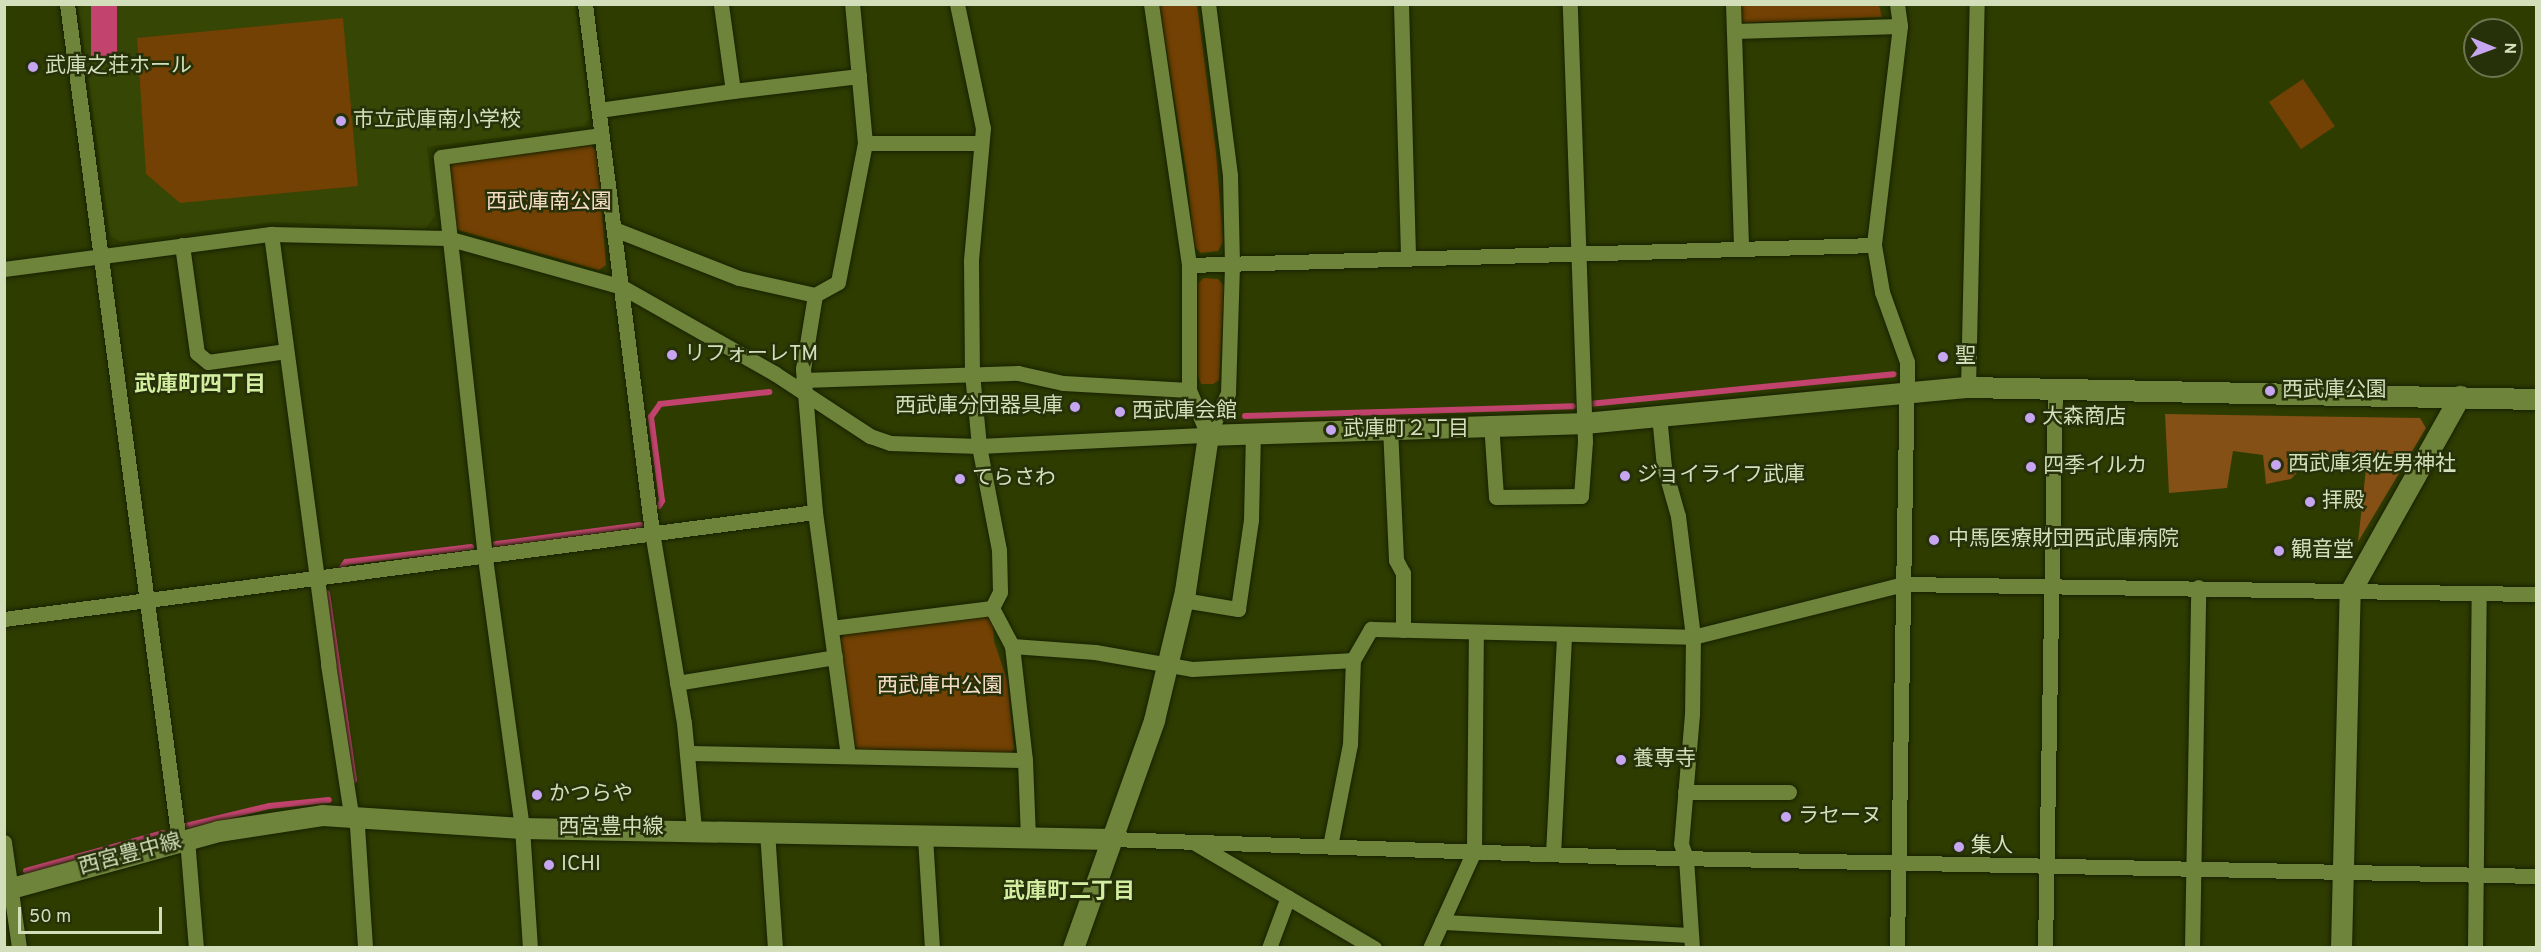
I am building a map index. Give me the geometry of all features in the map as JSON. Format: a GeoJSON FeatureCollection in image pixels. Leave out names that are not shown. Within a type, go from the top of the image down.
{"type":"FeatureCollection","features":[{"type":"Feature","properties":{"kind":"street"},"geometry":{"type":"LineString","coordinates":[[67,4],[99,256],[183,840],[196,948]]}},
{"type":"Feature","properties":{"kind":"street"},"geometry":{"type":"LineString","coordinates":[[585,4],[652,532],[687,753],[694,829]]}},
{"type":"Feature","properties":{"kind":"street"},"geometry":{"type":"LineString","coordinates":[[721,4],[733,91]]}},
{"type":"Feature","properties":{"kind":"street"},"geometry":{"type":"LineString","coordinates":[[614,230],[740,278],[815,295],[838,282],[865,143],[852,4]]}},
{"type":"Feature","properties":{"kind":"street"},"geometry":{"type":"LineString","coordinates":[[957,4],[983,128],[979,143],[971,261],[972,373],[979,446],[999,550],[1000,592],[992,608]]}},
{"type":"Feature","properties":{"kind":"street"},"geometry":{"type":"LineString","coordinates":[[1151,4],[1189,265],[1189,390],[1208,435]]}},
{"type":"Feature","properties":{"kind":"street"},"geometry":{"type":"LineString","coordinates":[[1073,948],[1154,720],[1183,600],[1208,435],[1228,393],[1232,263],[1230,175],[1208,4]]}},
{"type":"Feature","properties":{"kind":"street"},"geometry":{"type":"LineString","coordinates":[[1401,4],[1408,256]]}},
{"type":"Feature","properties":{"kind":"street"},"geometry":{"type":"LineString","coordinates":[[1491,423],[1496,497],[1581,496],[1584,423],[1570,4]]}},
{"type":"Feature","properties":{"kind":"street"},"geometry":{"type":"LineString","coordinates":[[1733,4],[1741,247]]}},
{"type":"Feature","properties":{"kind":"street"},"geometry":{"type":"LineString","coordinates":[[1897,4],[1900,26],[1874,245],[1882,292],[1907,362],[1897,948]]}},
{"type":"Feature","properties":{"kind":"street"},"geometry":{"type":"LineString","coordinates":[[1968,387],[1977,4]]}},
{"type":"Feature","properties":{"kind":"street"},"geometry":{"type":"LineString","coordinates":[[1734,31],[1900,26]]}},
{"type":"Feature","properties":{"kind":"street"},"geometry":{"type":"LineString","coordinates":[[599,110],[859,76]]}},
{"type":"Feature","properties":{"kind":"street"},"geometry":{"type":"LineString","coordinates":[[530,948],[522,828],[485,556],[447,238],[441,157],[602,135]]}},
{"type":"Feature","properties":{"kind":"street"},"geometry":{"type":"LineString","coordinates":[[865,143],[979,143]]}},
{"type":"Feature","properties":{"kind":"street"},"geometry":{"type":"LineString","coordinates":[[4,269],[271,234],[447,238],[622,287],[803,386],[870,436],[890,442],[979,446],[1491,423],[1584,423],[1906,391],[1968,387],[2536,399]]}},
{"type":"Feature","properties":{"kind":"street"},"geometry":{"type":"LineString","coordinates":[[271,234],[316,578],[351,815],[357,826],[365,948]]}},
{"type":"Feature","properties":{"kind":"street"},"geometry":{"type":"LineString","coordinates":[[182,245],[197,353],[208,362],[286,351]]}},
{"type":"Feature","properties":{"kind":"street"},"geometry":{"type":"LineString","coordinates":[[1189,265],[1408,256],[1874,245]]}},
{"type":"Feature","properties":{"kind":"street"},"geometry":{"type":"LineString","coordinates":[[815,295],[803,386],[815,512],[848,756]]}},
{"type":"Feature","properties":{"kind":"street"},"geometry":{"type":"LineString","coordinates":[[803,386],[972,373],[1018,373],[1063,383],[1189,390]]}},
{"type":"Feature","properties":{"kind":"street"},"geometry":{"type":"LineString","coordinates":[[2045,948],[2055,388]]}},
{"type":"Feature","properties":{"kind":"street"},"geometry":{"type":"LineString","coordinates":[[2341,948],[2350,592],[2460,396]]}},
{"type":"Feature","properties":{"kind":"street"},"geometry":{"type":"LineString","coordinates":[[1442,922],[1692,941],[1686,858],[1681,844],[1692,714],[1693,637],[1678,516],[1664,467],[1659,415]]}},
{"type":"Feature","properties":{"kind":"street"},"geometry":{"type":"LineString","coordinates":[[1390,427],[1396,560],[1403,573],[1403,630]]}},
{"type":"Feature","properties":{"kind":"street"},"geometry":{"type":"LineString","coordinates":[[1183,600],[1238,609],[1251,520],[1253,433]]}},
{"type":"Feature","properties":{"kind":"street"},"geometry":{"type":"LineString","coordinates":[[4,619],[815,512]]}},
{"type":"Feature","properties":{"kind":"street"},"geometry":{"type":"LineString","coordinates":[[1330,846],[1350,744],[1353,660],[1371,629],[1693,637],[1904,584],[2536,594]]}},
{"type":"Feature","properties":{"kind":"street"},"geometry":{"type":"LineString","coordinates":[[2192,948],[2198,587]]}},
{"type":"Feature","properties":{"kind":"street"},"geometry":{"type":"LineString","coordinates":[[2475,948],[2478,594]]}},
{"type":"Feature","properties":{"kind":"street"},"geometry":{"type":"LineString","coordinates":[[831,628],[992,608]]}},
{"type":"Feature","properties":{"kind":"street"},"geometry":{"type":"LineString","coordinates":[[992,608],[1012,646],[1025,760],[1028,837]]}},
{"type":"Feature","properties":{"kind":"street"},"geometry":{"type":"LineString","coordinates":[[1430,948],[1474,851],[1476,632]]}},
{"type":"Feature","properties":{"kind":"street"},"geometry":{"type":"LineString","coordinates":[[1553,854],[1564,634]]}},
{"type":"Feature","properties":{"kind":"street"},"geometry":{"type":"LineString","coordinates":[[1012,646],[1095,652],[1192,669],[1353,660]]}},
{"type":"Feature","properties":{"kind":"street"},"geometry":{"type":"LineString","coordinates":[[677,683],[835,657]]}},
{"type":"Feature","properties":{"kind":"street"},"geometry":{"type":"LineString","coordinates":[[687,753],[1025,760]]}},
{"type":"Feature","properties":{"kind":"street"},"geometry":{"type":"LineString","coordinates":[[1685,792],[1789,792]]}},
{"type":"Feature","properties":{"kind":"street","name":"西宮豊中線"},"geometry":{"type":"LineString","coordinates":[[7,889],[183,840],[286,818],[351,815],[522,828],[694,829],[925,837],[1112,839]]}},
{"type":"Feature","properties":{"kind":"street"},"geometry":{"type":"LineString","coordinates":[[767,831],[775,948]]}},
{"type":"Feature","properties":{"kind":"street"},"geometry":{"type":"LineString","coordinates":[[925,837],[932,948]]}},
{"type":"Feature","properties":{"kind":"street"},"geometry":{"type":"LineString","coordinates":[[1112,839],[1686,858],[2536,876]]}},
{"type":"Feature","properties":{"kind":"street"},"geometry":{"type":"LineString","coordinates":[[1192,841],[1374,948]]}},
{"type":"Feature","properties":{"kind":"street"},"geometry":{"type":"LineString","coordinates":[[4,842],[7,889],[19,948]]}},
{"type":"Feature","properties":{"kind":"street"},"geometry":{"type":"LineString","coordinates":[[1269,948],[1288,897]]}},
{"type":"Feature","properties":{"kind":"shaded area","name":"市立武庫南小学校"},"geometry":{"type":"Polygon","coordinates":[[[78,5],[575,5],[590,117],[584,126],[427,147],[435,216],[425,229],[273,222],[120,242],[110,235],[78,5]]]}},
{"type":"Feature","properties":{"kind":"shaded area"},"geometry":{"type":"Polygon","coordinates":[[[91,5],[117,5],[117,56],[91,56],[91,5]]]}},
{"type":"Feature","properties":{"kind":"shaded area"},"geometry":{"type":"Polygon","coordinates":[[[2165,414],[2420,418],[2426,428],[2358,542],[2367,460],[2311,457],[2291,479],[2266,484],[2263,455],[2233,451],[2227,488],[2169,493],[2165,414]]]}},
{"type":"Feature","properties":{"kind":"green space"},"geometry":{"type":"Polygon","coordinates":[[[1159,5],[1197,5],[1216,152],[1223,242],[1218,251],[1201,253],[1194,246],[1187,176],[1159,5]]]}},
{"type":"Feature","properties":{"kind":"green space"},"geometry":{"type":"Polygon","coordinates":[[[1741,5],[1879,5],[1882,17],[1742,23],[1741,5]]]}},
{"type":"Feature","properties":{"kind":"green space"},"geometry":{"type":"Polygon","coordinates":[[[343,18],[358,186],[180,203],[146,174],[137,38],[343,18]]]}},
{"type":"Feature","properties":{"kind":"green space"},"geometry":{"type":"Polygon","coordinates":[[[2303,79],[2335,126],[2301,149],[2269,102],[2303,79]]]}},
{"type":"Feature","properties":{"kind":"green space","name":"西武庫南公園"},"geometry":{"type":"Polygon","coordinates":[[[591,145],[597,152],[606,265],[599,270],[455,229],[446,164],[591,145]]]}},
{"type":"Feature","properties":{"kind":"green space"},"geometry":{"type":"Polygon","coordinates":[[[1204,278],[1218,279],[1224,286],[1219,380],[1213,384],[1201,384],[1198,376],[1198,283],[1204,278]]]}},
{"type":"Feature","properties":{"kind":"green space","name":"西武庫中公園"},"geometry":{"type":"Polygon","coordinates":[[[984,613],[993,621],[994,641],[1007,680],[1014,749],[1009,755],[859,752],[855,747],[840,640],[845,634],[984,613]]]}},
{"type":"Feature","properties":{"kind":"waterway"},"geometry":{"type":"LineString","coordinates":[[1589,404],[1894,374]]}},
{"type":"Feature","properties":{"kind":"waterway"},"geometry":{"type":"LineString","coordinates":[[659,506],[662,501],[651,417],[660,404],[769,392]]}},
{"type":"Feature","properties":{"kind":"waterway"},"geometry":{"type":"LineString","coordinates":[[1245,416],[1573,406]]}},
{"type":"Feature","properties":{"kind":"waterway"},"geometry":{"type":"LineString","coordinates":[[496,544],[641,525]]}},
{"type":"Feature","properties":{"kind":"waterway"},"geometry":{"type":"LineString","coordinates":[[340,570],[346,562],[471,547]]}},
{"type":"Feature","properties":{"kind":"waterway"},"geometry":{"type":"LineString","coordinates":[[327,593],[354,780],[349,785]]}},
{"type":"Feature","properties":{"kind":"waterway"},"geometry":{"type":"LineString","coordinates":[[186,826],[269,806],[329,800]]}},
{"type":"Feature","properties":{"kind":"waterway"},"geometry":{"type":"LineString","coordinates":[[26,871],[163,833]]}},
{"type":"Feature","properties":{"kind":"place","name":"武庫之荘ホール"},"geometry":{"type":"Point","coordinates":[33,67]}},
{"type":"Feature","properties":{"kind":"place","name":"市立武庫南小学校"},"geometry":{"type":"Point","coordinates":[341,121]}},
{"type":"Feature","properties":{"kind":"place","name":"リフォーレTM"},"geometry":{"type":"Point","coordinates":[672,355]}},
{"type":"Feature","properties":{"kind":"place","name":"聖"},"geometry":{"type":"Point","coordinates":[1943,357]}},
{"type":"Feature","properties":{"kind":"place","name":"西武庫公園"},"geometry":{"type":"Point","coordinates":[2270,391]}},
{"type":"Feature","properties":{"kind":"place","name":"西武庫分団器具庫"},"geometry":{"type":"Point","coordinates":[1075,407]}},
{"type":"Feature","properties":{"kind":"place","name":"西武庫会館"},"geometry":{"type":"Point","coordinates":[1120,412]}},
{"type":"Feature","properties":{"kind":"place","name":"大森商店"},"geometry":{"type":"Point","coordinates":[2030,418]}},
{"type":"Feature","properties":{"kind":"place","name":"武庫町２丁目"},"geometry":{"type":"Point","coordinates":[1331,430]}},
{"type":"Feature","properties":{"kind":"place","name":"西武庫須佐男神社"},"geometry":{"type":"Point","coordinates":[2276,465]}},
{"type":"Feature","properties":{"kind":"place","name":"四季イルカ"},"geometry":{"type":"Point","coordinates":[2031,467]}},
{"type":"Feature","properties":{"kind":"place","name":"ジョイライフ武庫"},"geometry":{"type":"Point","coordinates":[1625,476]}},
{"type":"Feature","properties":{"kind":"place","name":"てらさわ"},"geometry":{"type":"Point","coordinates":[960,479]}},
{"type":"Feature","properties":{"kind":"place","name":"拝殿"},"geometry":{"type":"Point","coordinates":[2310,502]}},
{"type":"Feature","properties":{"kind":"place","name":"中馬医療財団西武庫病院"},"geometry":{"type":"Point","coordinates":[1934,540]}},
{"type":"Feature","properties":{"kind":"place","name":"観音堂"},"geometry":{"type":"Point","coordinates":[2279,551]}},
{"type":"Feature","properties":{"kind":"place","name":"養専寺"},"geometry":{"type":"Point","coordinates":[1621,760]}},
{"type":"Feature","properties":{"kind":"place","name":"かつらや"},"geometry":{"type":"Point","coordinates":[537,795]}},
{"type":"Feature","properties":{"kind":"place","name":"ラセーヌ"},"geometry":{"type":"Point","coordinates":[1786,817]}},
{"type":"Feature","properties":{"kind":"place","name":"集人"},"geometry":{"type":"Point","coordinates":[1959,847]}},
{"type":"Feature","properties":{"kind":"place","name":"ICHI"},"geometry":{"type":"Point","coordinates":[549,865]}},
{"type":"Feature","properties":{"kind":"district","name":"武庫町四丁目"},"geometry":{"type":"Point","coordinates":[200,386]}},
{"type":"Feature","properties":{"kind":"district","name":"武庫町二丁目"},"geometry":{"type":"Point","coordinates":[1069,893]}}]}
